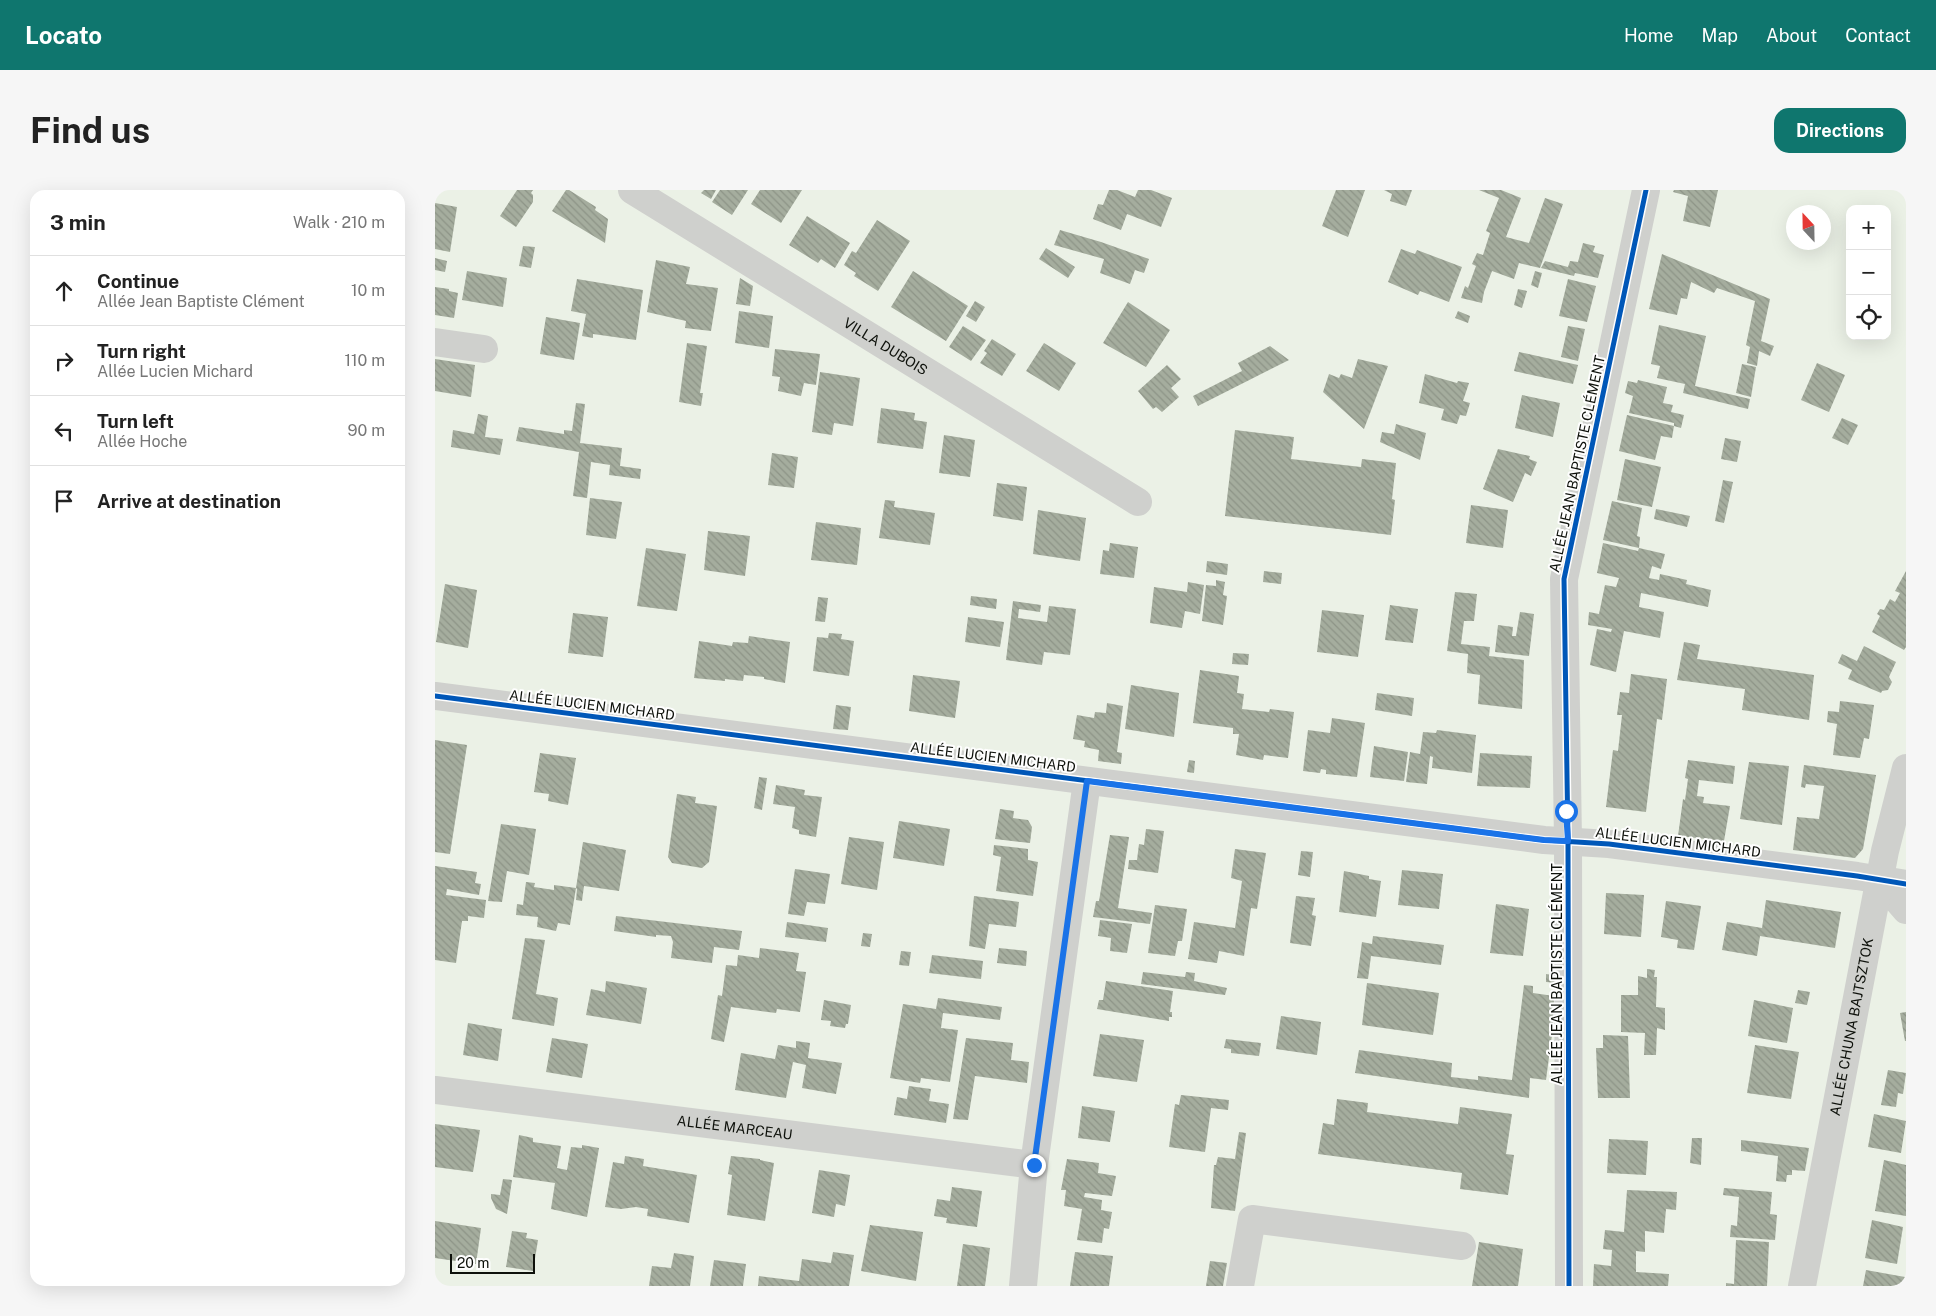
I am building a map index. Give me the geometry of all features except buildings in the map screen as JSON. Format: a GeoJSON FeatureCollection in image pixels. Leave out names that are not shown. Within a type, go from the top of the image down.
{"type":"FeatureCollection","features":[{"type":"Feature","properties":{"kind":"street","name":"VILLA DUBOIS"},"geometry":{"type":"LineString","coordinates":[[632,190],[1138,502]]}},
{"type":"Feature","properties":{"kind":"street","name":"ALLÉE JEAN BAPTISTE CLÉMENT"},"geometry":{"type":"LineString","coordinates":[[1569,1286],[1568,841],[1564,579],[1646,190]]}},
{"type":"Feature","properties":{"kind":"street"},"geometry":{"type":"LineString","coordinates":[[435,342],[483,349]]}},
{"type":"Feature","properties":{"kind":"street","name":"ALLÉE LUCIEN MICHARD"},"geometry":{"type":"LineString","coordinates":[[435,696],[1544,840],[1609,844],[1893,882]]}},
{"type":"Feature","properties":{"kind":"street","name":"ALLÉE CHUNA BAJTSZTOK"},"geometry":{"type":"LineString","coordinates":[[1803,1286],[1893,882],[1906,768]]}},
{"type":"Feature","properties":{"kind":"street"},"geometry":{"type":"LineString","coordinates":[[1023,1286],[1034,1165],[1087,781]]}},
{"type":"Feature","properties":{"kind":"street"},"geometry":{"type":"LineString","coordinates":[[1893,882],[1906,910]]}},
{"type":"Feature","properties":{"kind":"street","name":"ALLÉE MARCEAU"},"geometry":{"type":"LineString","coordinates":[[435,1090],[1034,1165]]}},
{"type":"Feature","properties":{"kind":"street"},"geometry":{"type":"LineString","coordinates":[[1240,1286],[1252,1219],[1462,1246]]}},
{"type":"Feature","properties":{"kind":"cycle path"},"geometry":{"type":"LineString","coordinates":[[1569,1286],[1568,841],[1564,579],[1646,190]]}},
{"type":"Feature","properties":{"kind":"cycle path"},"geometry":{"type":"LineString","coordinates":[[435,696],[1544,840],[1609,844],[1906,884]]}},
{"type":"Feature","properties":{"kind":"route"},"geometry":{"type":"LineString","coordinates":[[1034,1165],[1087,781],[1544,840],[1568,841],[1566,811]]}}]}
